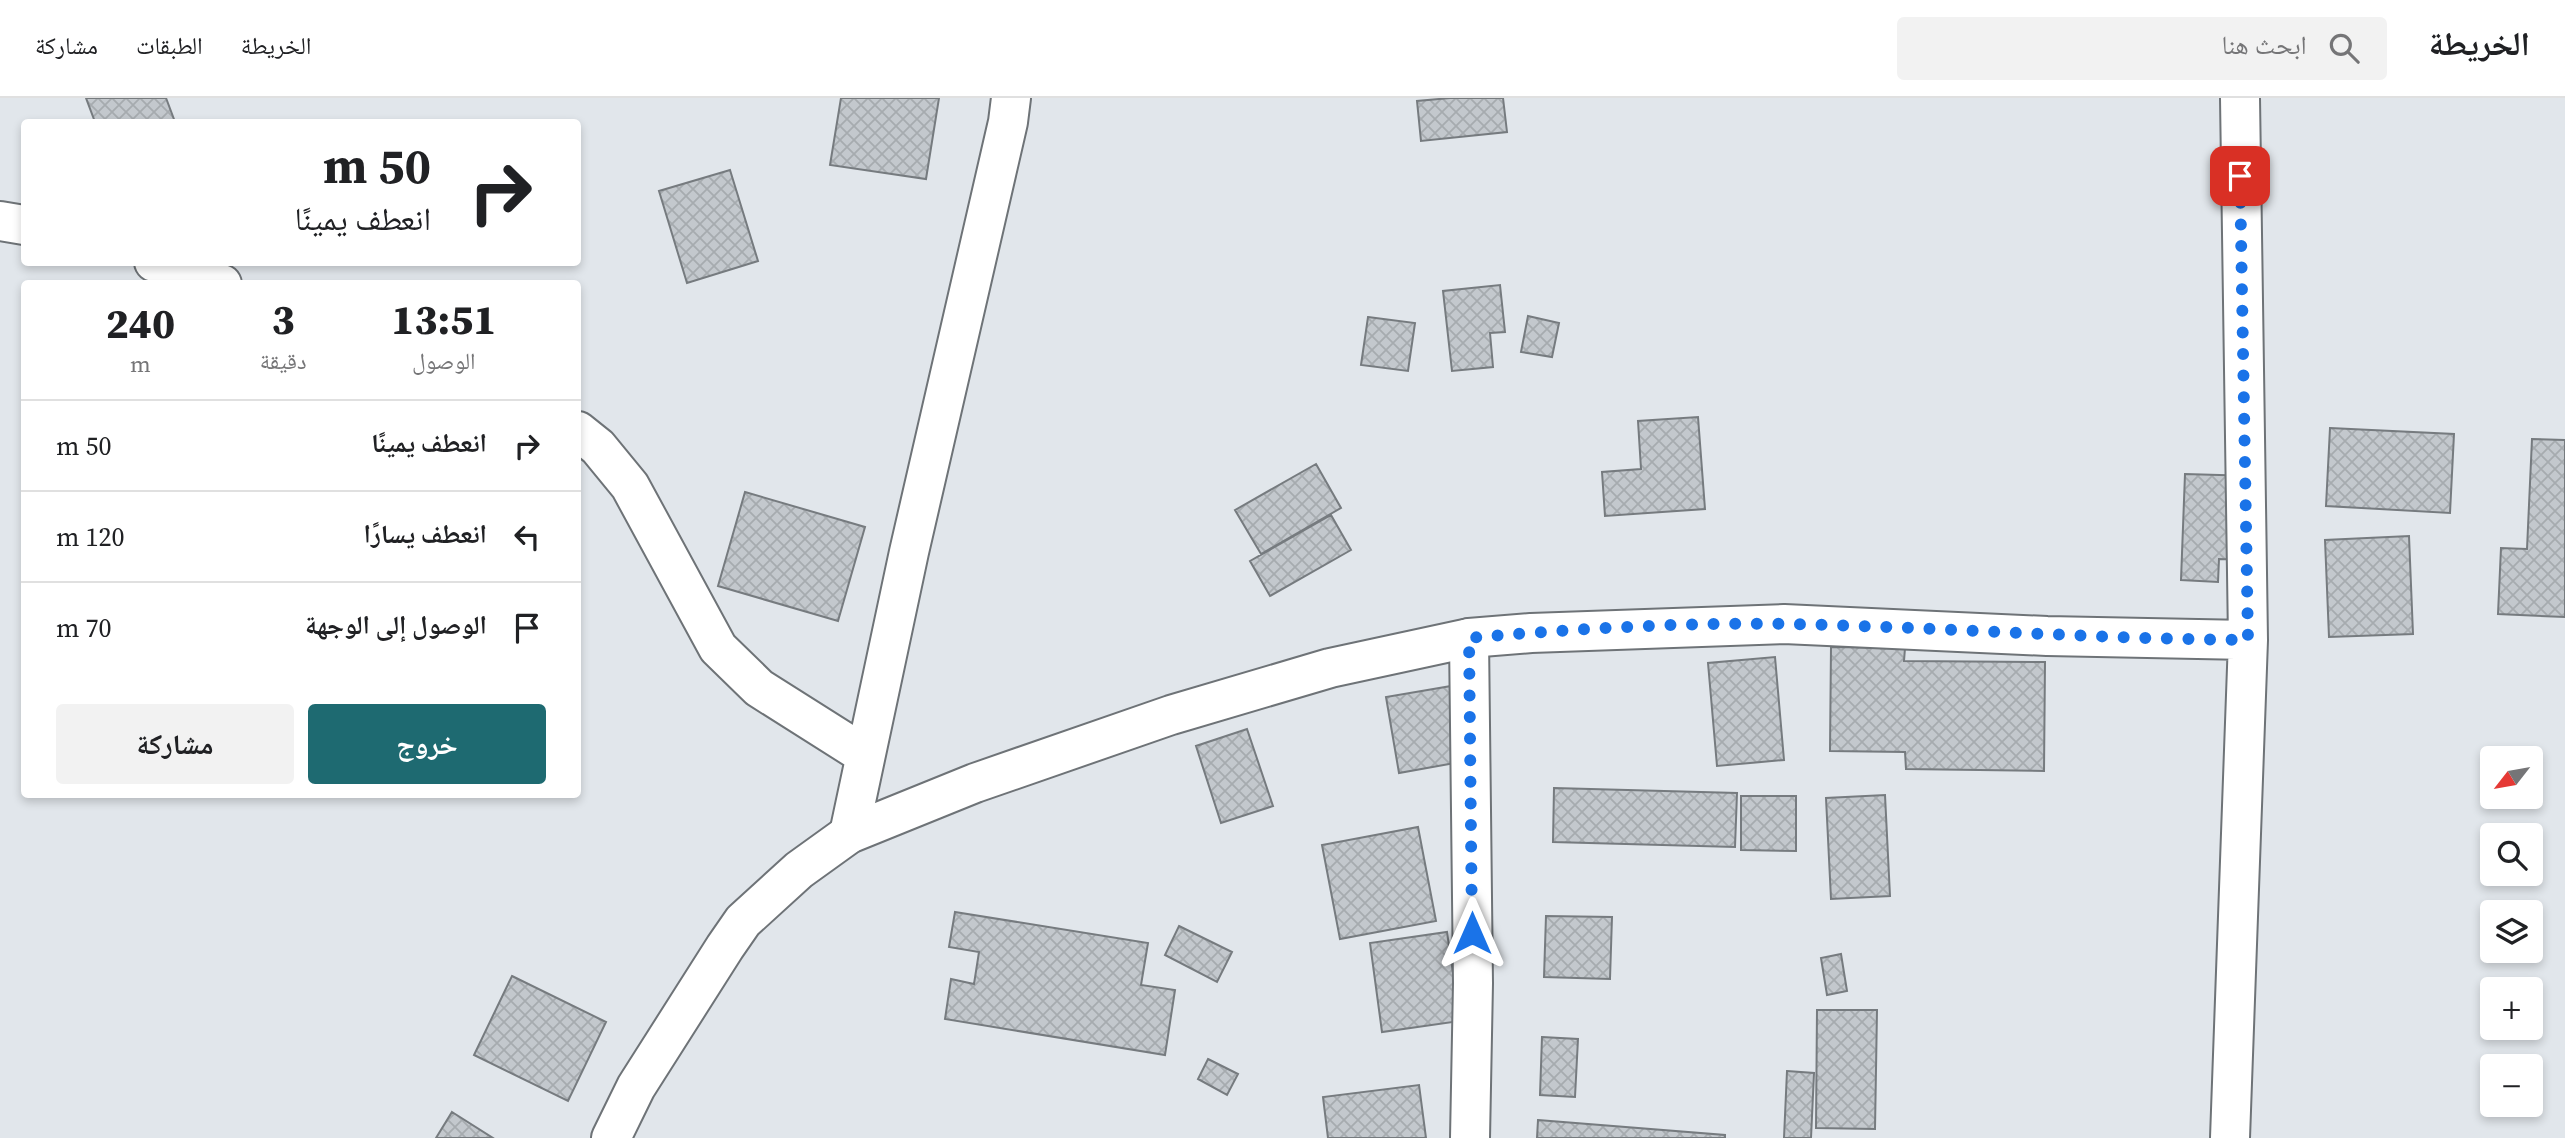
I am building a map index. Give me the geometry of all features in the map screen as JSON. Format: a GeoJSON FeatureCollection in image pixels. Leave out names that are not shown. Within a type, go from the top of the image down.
{"type":"FeatureCollection","features":[{"type":"Feature","properties":{"kind":"street"},"geometry":{"type":"LineString","coordinates":[[849,834],[1011,98]]}},
{"type":"Feature","properties":{"kind":"street"},"geometry":{"type":"LineString","coordinates":[[2230,1138],[2248,640],[2240,98]]}},
{"type":"Feature","properties":{"kind":"street"},"geometry":{"type":"LineString","coordinates":[[0,221],[21,224]]}},
{"type":"Feature","properties":{"kind":"street"},"geometry":{"type":"LineString","coordinates":[[166,266],[210,280]]}},
{"type":"Feature","properties":{"kind":"street"},"geometry":{"type":"LineString","coordinates":[[581,433],[598,447],[630,486],[718,648],[759,688],[865,755]]}},
{"type":"Feature","properties":{"kind":"street"},"geometry":{"type":"LineString","coordinates":[[611,1138],[636,1087],[743,921],[799,870],[849,834],[1009,771],[1171,715],[1330,668],[1469,638],[1531,633],[1784,624],[2047,636],[2248,640]]}},
{"type":"Feature","properties":{"kind":"street"},"geometry":{"type":"LineString","coordinates":[[1469,638],[1473,983],[1470,1138]]}},
{"type":"Feature","properties":{"kind":"building"},"geometry":{"type":"Polygon","coordinates":[[[86,98],[166,98],[174,119],[94,119],[86,98]]]}},
{"type":"Feature","properties":{"kind":"building"},"geometry":{"type":"Polygon","coordinates":[[[841,98],[939,98],[926,179],[830,165],[841,98]]]}},
{"type":"Feature","properties":{"kind":"building"},"geometry":{"type":"Polygon","coordinates":[[[1503,98],[1507,132],[1421,141],[1417,101],[1503,98]]]}},
{"type":"Feature","properties":{"kind":"building"},"geometry":{"type":"Polygon","coordinates":[[[730,170],[758,261],[687,283],[659,191],[730,170]]]}},
{"type":"Feature","properties":{"kind":"building"},"geometry":{"type":"Polygon","coordinates":[[[1500,285],[1505,332],[1490,333],[1493,367],[1452,371],[1443,291],[1500,285]]]}},
{"type":"Feature","properties":{"kind":"building"},"geometry":{"type":"Polygon","coordinates":[[[1528,316],[1559,323],[1552,357],[1521,352],[1528,316]]]}},
{"type":"Feature","properties":{"kind":"building"},"geometry":{"type":"Polygon","coordinates":[[[1368,317],[1415,323],[1408,371],[1361,365],[1368,317]]]}},
{"type":"Feature","properties":{"kind":"building"},"geometry":{"type":"Polygon","coordinates":[[[1698,417],[1705,509],[1605,516],[1602,472],[1641,469],[1638,421],[1698,417]]]}},
{"type":"Feature","properties":{"kind":"building"},"geometry":{"type":"Polygon","coordinates":[[[2330,428],[2454,434],[2450,513],[2326,506],[2330,428]]]}},
{"type":"Feature","properties":{"kind":"building"},"geometry":{"type":"Polygon","coordinates":[[[2532,439],[2565,440],[2565,617],[2498,614],[2501,548],[2527,549],[2532,439]]]}},
{"type":"Feature","properties":{"kind":"building"},"geometry":{"type":"Polygon","coordinates":[[[1316,464],[1341,508],[1261,554],[1235,510],[1316,464]]]}},
{"type":"Feature","properties":{"kind":"building"},"geometry":{"type":"Polygon","coordinates":[[[2185,474],[2253,476],[2249,560],[2219,559],[2218,582],[2181,580],[2185,474]]]}},
{"type":"Feature","properties":{"kind":"building"},"geometry":{"type":"Polygon","coordinates":[[[745,492],[865,527],[838,621],[718,586],[745,492]]]}},
{"type":"Feature","properties":{"kind":"building"},"geometry":{"type":"Polygon","coordinates":[[[1331,515],[1351,550],[1270,596],[1250,561],[1331,515]]]}},
{"type":"Feature","properties":{"kind":"building"},"geometry":{"type":"Polygon","coordinates":[[[2409,536],[2413,634],[2329,637],[2325,540],[2409,536]]]}},
{"type":"Feature","properties":{"kind":"building"},"geometry":{"type":"Polygon","coordinates":[[[1831,647],[1905,648],[1904,661],[2045,662],[2044,771],[1906,769],[1905,752],[1830,751],[1831,647]]]}},
{"type":"Feature","properties":{"kind":"building"},"geometry":{"type":"Polygon","coordinates":[[[1775,657],[1784,760],[1717,766],[1708,663],[1775,657]]]}},
{"type":"Feature","properties":{"kind":"building"},"geometry":{"type":"Polygon","coordinates":[[[1463,684],[1477,759],[1399,773],[1386,697],[1463,684]]]}},
{"type":"Feature","properties":{"kind":"building"},"geometry":{"type":"Polygon","coordinates":[[[1247,729],[1273,806],[1221,823],[1196,746],[1247,729]]]}},
{"type":"Feature","properties":{"kind":"building"},"geometry":{"type":"Polygon","coordinates":[[[1554,788],[1737,793],[1735,847],[1553,842],[1554,788]]]}},
{"type":"Feature","properties":{"kind":"building"},"geometry":{"type":"Polygon","coordinates":[[[1885,795],[1890,896],[1831,899],[1826,798],[1885,795]]]}},
{"type":"Feature","properties":{"kind":"building"},"geometry":{"type":"Polygon","coordinates":[[[1741,796],[1796,796],[1796,851],[1741,850],[1741,796]]]}},
{"type":"Feature","properties":{"kind":"building"},"geometry":{"type":"Polygon","coordinates":[[[1418,827],[1436,921],[1340,939],[1322,845],[1418,827]]]}},
{"type":"Feature","properties":{"kind":"building"},"geometry":{"type":"Polygon","coordinates":[[[955,912],[1148,943],[1141,985],[1175,990],[1165,1055],[945,1019],[951,979],[974,984],[979,952],[949,947],[955,912]]]}},
{"type":"Feature","properties":{"kind":"building"},"geometry":{"type":"Polygon","coordinates":[[[1546,916],[1612,917],[1610,979],[1544,977],[1546,916]]]}},
{"type":"Feature","properties":{"kind":"building"},"geometry":{"type":"Polygon","coordinates":[[[1179,926],[1232,952],[1217,982],[1165,955],[1179,926]]]}},
{"type":"Feature","properties":{"kind":"building"},"geometry":{"type":"Polygon","coordinates":[[[1447,932],[1460,1021],[1382,1032],[1370,943],[1447,932]]]}},
{"type":"Feature","properties":{"kind":"building"},"geometry":{"type":"Polygon","coordinates":[[[1841,954],[1847,991],[1827,995],[1821,958],[1841,954]]]}},
{"type":"Feature","properties":{"kind":"building"},"geometry":{"type":"Polygon","coordinates":[[[512,976],[606,1022],[568,1101],[474,1055],[512,976]]]}},
{"type":"Feature","properties":{"kind":"building"},"geometry":{"type":"Polygon","coordinates":[[[1817,1010],[1877,1010],[1875,1129],[1816,1128],[1817,1010]]]}},
{"type":"Feature","properties":{"kind":"building"},"geometry":{"type":"Polygon","coordinates":[[[1542,1037],[1578,1039],[1575,1097],[1540,1095],[1542,1037]]]}},
{"type":"Feature","properties":{"kind":"building"},"geometry":{"type":"Polygon","coordinates":[[[1208,1059],[1238,1074],[1227,1095],[1198,1079],[1208,1059]]]}},
{"type":"Feature","properties":{"kind":"building"},"geometry":{"type":"Polygon","coordinates":[[[1787,1071],[1814,1073],[1811,1138],[1784,1138],[1787,1071]]]}},
{"type":"Feature","properties":{"kind":"building"},"geometry":{"type":"Polygon","coordinates":[[[1419,1085],[1426,1138],[1328,1138],[1323,1097],[1419,1085]]]}},
{"type":"Feature","properties":{"kind":"building"},"geometry":{"type":"Polygon","coordinates":[[[452,1112],[493,1138],[436,1138],[452,1112]]]}},
{"type":"Feature","properties":{"kind":"building"},"geometry":{"type":"Polygon","coordinates":[[[1538,1120],[1725,1135],[1725,1138],[1537,1138],[1538,1120]]]}},
{"type":"Feature","properties":{"kind":"route"},"geometry":{"type":"LineString","coordinates":[[1472,933],[1469,638],[1531,633],[1784,624],[2047,636],[2248,640],[2240,176]]}}]}
